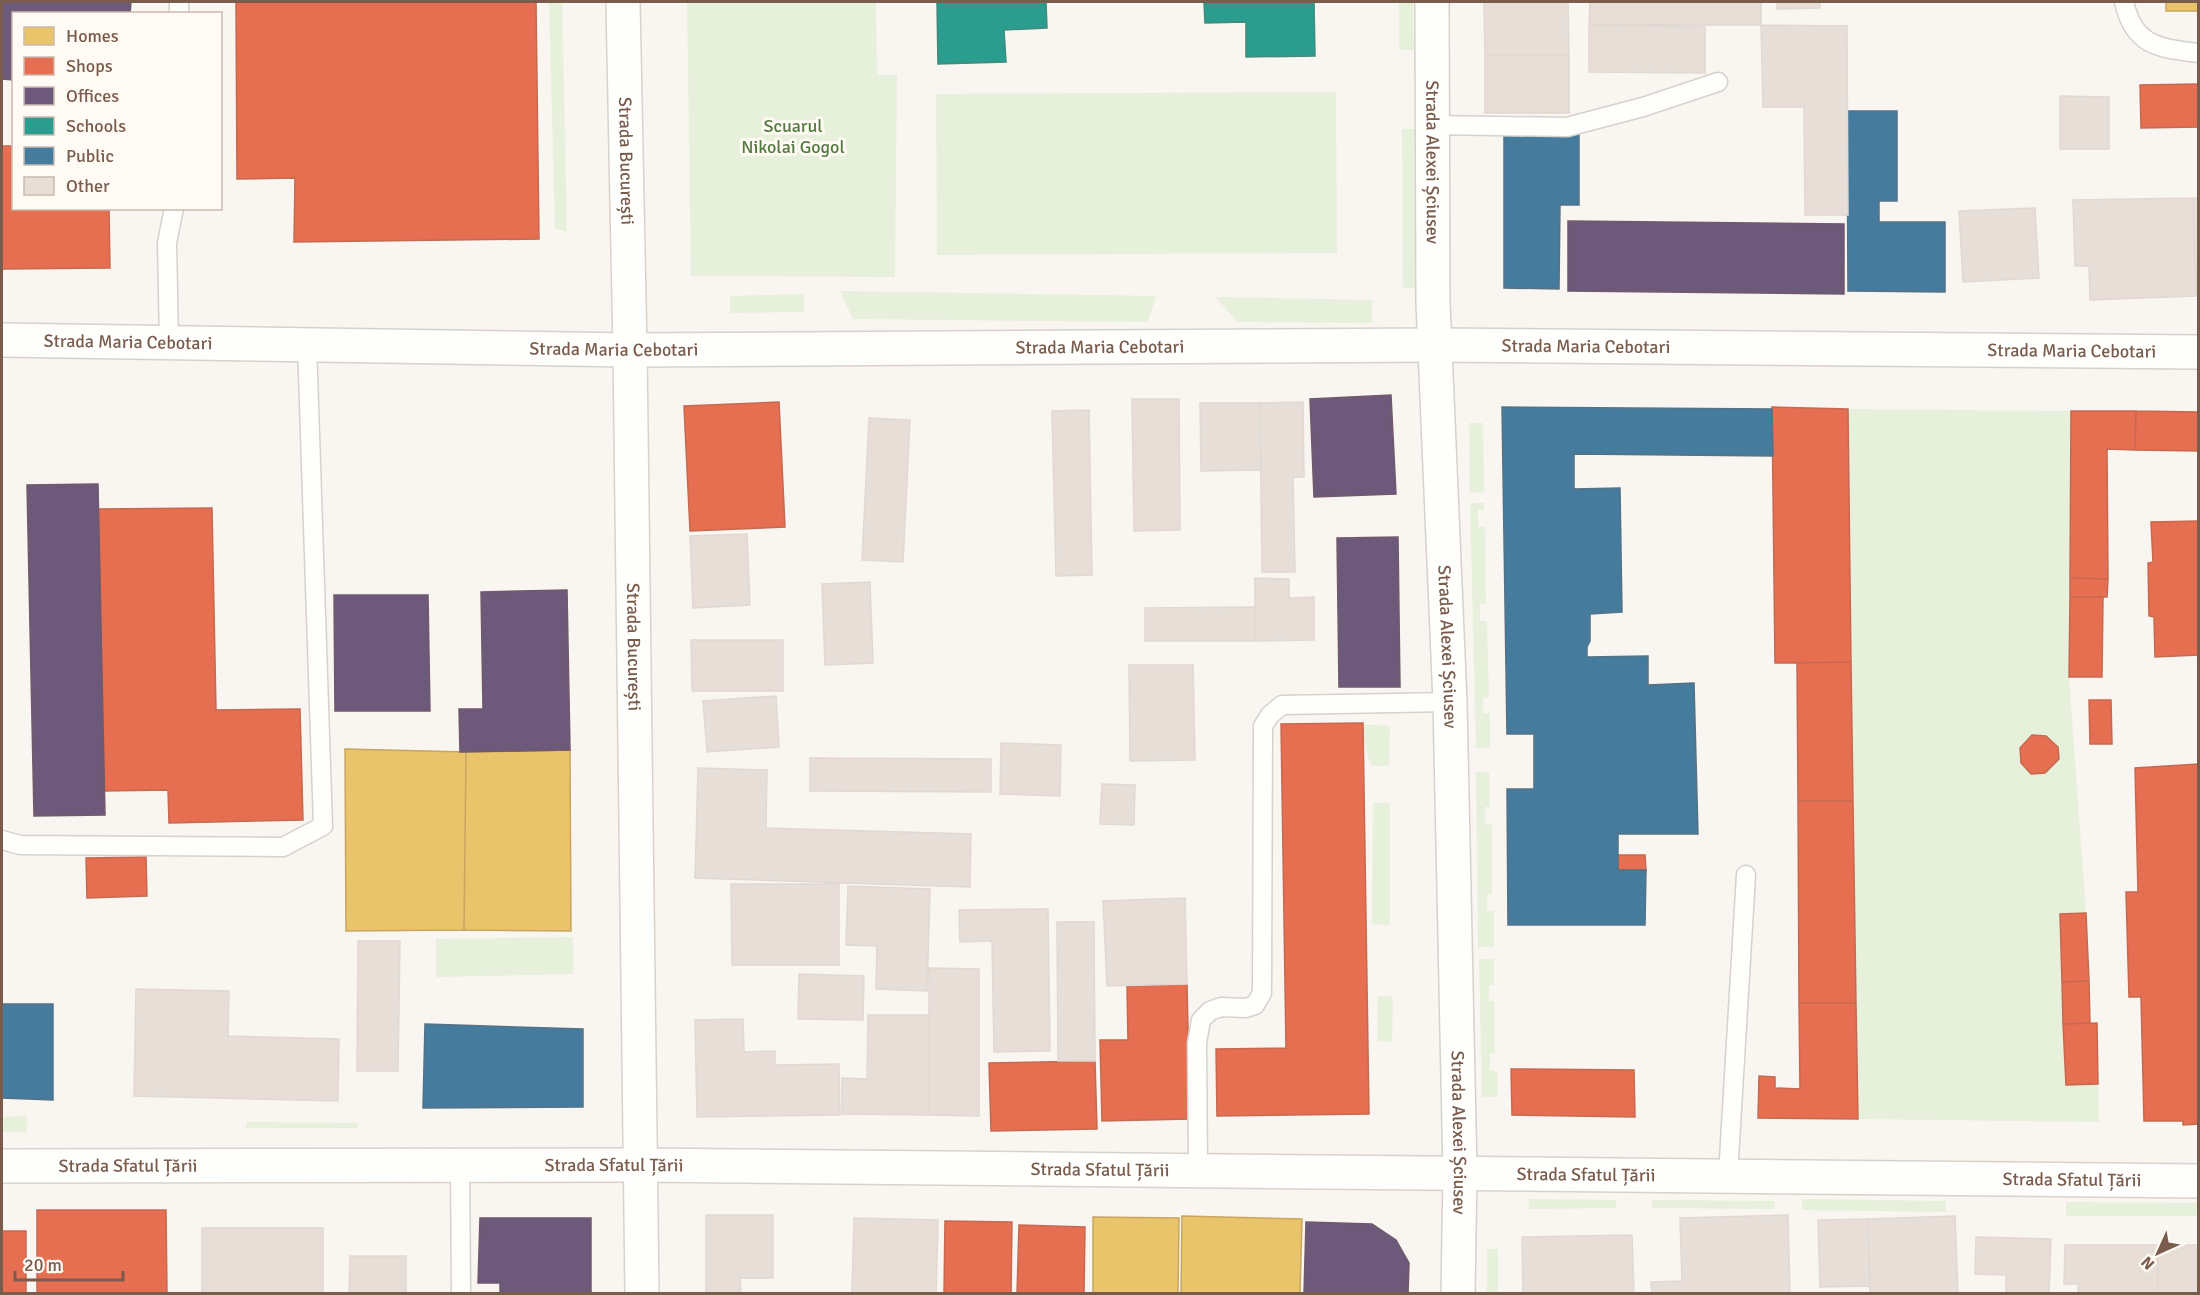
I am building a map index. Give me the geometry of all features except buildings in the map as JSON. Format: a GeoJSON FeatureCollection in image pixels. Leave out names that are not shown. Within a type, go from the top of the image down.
{"type":"FeatureCollection","features":[{"type":"Feature","properties":{"kind":"main road","name":"Strada București"},"geometry":{"type":"LineString","coordinates":[[623,2],[630,350],[642,1293]]}},
{"type":"Feature","properties":{"kind":"main road","name":"Strada Alexei Șciusev"},"geometry":{"type":"LineString","coordinates":[[1432,2],[1433,303],[1450,702],[1460,1173],[1458,1293]]}},
{"type":"Feature","properties":{"kind":"main road","name":"Strada Maria Cebotari"},"geometry":{"type":"LineString","coordinates":[[2,340],[630,350],[1436,345],[2199,352]]}},
{"type":"Feature","properties":{"kind":"main road","name":"Strada Sfatul Țării"},"geometry":{"type":"LineString","coordinates":[[2,1166],[641,1165],[2199,1181]]}},
{"type":"Feature","properties":{"kind":"lane"},"geometry":{"type":"LineString","coordinates":[[2124,2],[2129,21],[2148,43],[2164,49],[2199,54]]}},
{"type":"Feature","properties":{"kind":"lane"},"geometry":{"type":"LineString","coordinates":[[1432,125],[1567,127],[1643,108],[1718,82]]}},
{"type":"Feature","properties":{"kind":"lane"},"geometry":{"type":"LineString","coordinates":[[169,342],[167,243],[174,210]]}},
{"type":"Feature","properties":{"kind":"lane"},"geometry":{"type":"LineString","coordinates":[[2,840],[20,845],[42,846],[283,847],[324,826],[307,344]]}},
{"type":"Feature","properties":{"kind":"lane"},"geometry":{"type":"LineString","coordinates":[[1198,1170],[1197,1043],[1201,1020],[1210,1011],[1221,1007],[1246,1008],[1255,1005],[1262,993],[1263,726],[1270,715],[1282,705],[1450,702]]}},
{"type":"Feature","properties":{"kind":"lane"},"geometry":{"type":"LineString","coordinates":[[1728,1176],[1746,875]]}},
{"type":"Feature","properties":{"kind":"lane"},"geometry":{"type":"LineString","coordinates":[[460,1166],[461,1293]]}},
{"type":"Feature","properties":{"kind":"green space"},"geometry":{"type":"Polygon","coordinates":[[[549,2],[562,2],[567,232],[555,228],[549,2]]]}},
{"type":"Feature","properties":{"kind":"green space","name":"Scuarul Nikolai Gogol"},"geometry":{"type":"Polygon","coordinates":[[[687,2],[876,2],[877,75],[897,75],[895,277],[691,276],[687,2]]]}},
{"type":"Feature","properties":{"kind":"green space"},"geometry":{"type":"Polygon","coordinates":[[[1399,2],[1413,2],[1414,50],[1399,50],[1399,2]]]}},
{"type":"Feature","properties":{"kind":"green space"},"geometry":{"type":"Polygon","coordinates":[[[1336,92],[1337,253],[937,255],[936,94],[1336,92]]]}},
{"type":"Feature","properties":{"kind":"green space"},"geometry":{"type":"Polygon","coordinates":[[[1402,129],[1416,129],[1416,288],[1403,288],[1402,129]]]}},
{"type":"Feature","properties":{"kind":"green space"},"geometry":{"type":"Polygon","coordinates":[[[840,291],[1156,296],[1148,322],[853,319],[840,291]]]}},
{"type":"Feature","properties":{"kind":"green space"},"geometry":{"type":"Polygon","coordinates":[[[804,294],[804,312],[730,313],[730,296],[804,294]]]}},
{"type":"Feature","properties":{"kind":"green space"},"geometry":{"type":"Polygon","coordinates":[[[1215,297],[1372,300],[1372,323],[1238,322],[1215,297]]]}},
{"type":"Feature","properties":{"kind":"green space"},"geometry":{"type":"Polygon","coordinates":[[[1848,409],[2071,411],[2069,677],[2086,913],[2090,1023],[2097,1023],[2099,1122],[1858,1119],[1848,409]]]}},
{"type":"Feature","properties":{"kind":"green space"},"geometry":{"type":"Polygon","coordinates":[[[1469,423],[1483,423],[1484,492],[1470,493],[1469,423]]]}},
{"type":"Feature","properties":{"kind":"green space"},"geometry":{"type":"Polygon","coordinates":[[[1470,503],[1484,503],[1484,510],[1478,510],[1478,527],[1485,527],[1486,604],[1480,604],[1480,621],[1487,621],[1489,698],[1483,698],[1483,713],[1490,713],[1490,748],[1476,748],[1470,503]]]}},
{"type":"Feature","properties":{"kind":"green space"},"geometry":{"type":"Polygon","coordinates":[[[1359,724],[1390,726],[1389,766],[1371,766],[1359,724]]]}},
{"type":"Feature","properties":{"kind":"green space"},"geometry":{"type":"Polygon","coordinates":[[[1476,772],[1489,772],[1490,807],[1485,807],[1485,824],[1492,825],[1492,894],[1487,894],[1487,911],[1494,911],[1494,947],[1478,947],[1476,772]]]}},
{"type":"Feature","properties":{"kind":"green space"},"geometry":{"type":"Polygon","coordinates":[[[1373,803],[1390,803],[1390,925],[1372,924],[1373,803]]]}},
{"type":"Feature","properties":{"kind":"green space"},"geometry":{"type":"Polygon","coordinates":[[[573,937],[574,974],[436,977],[436,939],[573,937]]]}},
{"type":"Feature","properties":{"kind":"green space"},"geometry":{"type":"Polygon","coordinates":[[[1479,959],[1494,959],[1494,985],[1489,985],[1489,1001],[1494,1001],[1495,1053],[1490,1054],[1490,1070],[1497,1071],[1498,1097],[1482,1097],[1479,959]]]}},
{"type":"Feature","properties":{"kind":"green space"},"geometry":{"type":"Polygon","coordinates":[[[1378,996],[1391,996],[1393,1000],[1392,1042],[1377,1041],[1378,996]]]}},
{"type":"Feature","properties":{"kind":"green space"},"geometry":{"type":"Polygon","coordinates":[[[27,1116],[27,1132],[2,1132],[2,1117],[27,1116]]]}},
{"type":"Feature","properties":{"kind":"green space"},"geometry":{"type":"Polygon","coordinates":[[[247,1122],[358,1123],[358,1128],[246,1128],[247,1122]]]}},
{"type":"Feature","properties":{"kind":"green space"},"geometry":{"type":"Polygon","coordinates":[[[1529,1199],[1616,1200],[1616,1208],[1529,1209],[1529,1199]]]}},
{"type":"Feature","properties":{"kind":"green space"},"geometry":{"type":"Polygon","coordinates":[[[1802,1199],[1946,1201],[1946,1212],[1802,1210],[1802,1199]]]}},
{"type":"Feature","properties":{"kind":"green space"},"geometry":{"type":"Polygon","coordinates":[[[1652,1200],[1775,1201],[1774,1209],[1652,1208],[1652,1200]]]}},
{"type":"Feature","properties":{"kind":"green space"},"geometry":{"type":"Polygon","coordinates":[[[2066,1202],[2198,1203],[2198,1216],[2066,1216],[2066,1202]]]}},
{"type":"Feature","properties":{"kind":"green space"},"geometry":{"type":"Polygon","coordinates":[[[1487,1249],[1498,1249],[1498,1293],[1487,1293],[1487,1249]]]}}]}
